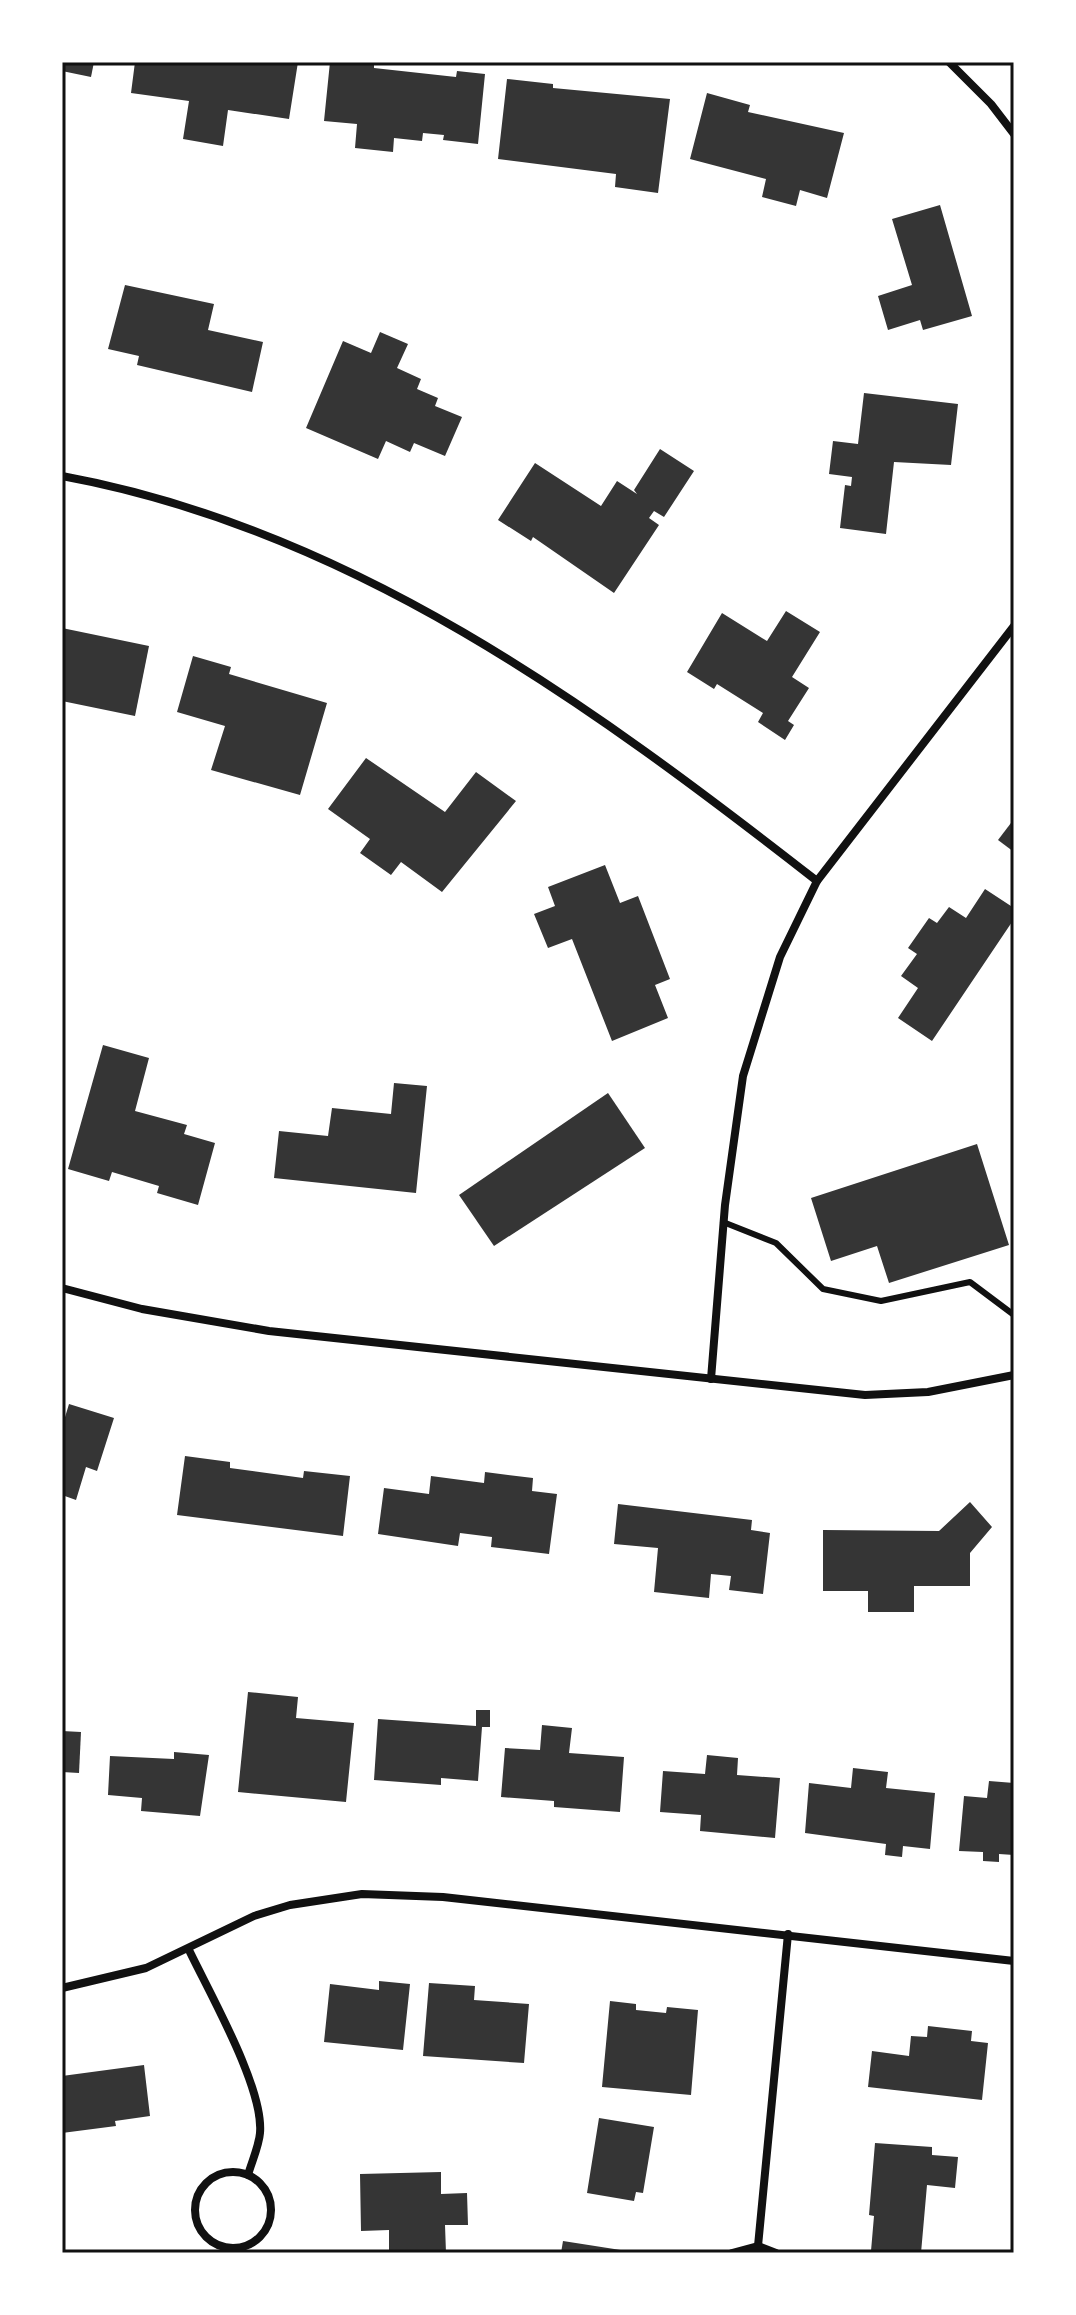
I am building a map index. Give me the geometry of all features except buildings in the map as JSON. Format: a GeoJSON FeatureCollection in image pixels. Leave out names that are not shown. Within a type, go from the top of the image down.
{"type":"FeatureCollection","features":[{"type":"Feature","properties":{"kind":"street"},"geometry":{"type":"LineString","coordinates":[[949,62],[1014,134]]}},
{"type":"Feature","properties":{"kind":"street"},"geometry":{"type":"LineString","coordinates":[[62,476],[189,506],[311,551],[453,623],[554,689],[817,881]]}},
{"type":"Feature","properties":{"kind":"street"},"geometry":{"type":"LineString","coordinates":[[711,1379],[723,1222],[743,1076],[780,957],[817,881],[1014,626]]}},
{"type":"Feature","properties":{"kind":"street"},"geometry":{"type":"LineString","coordinates":[[62,1288],[142,1309],[269,1331],[865,1395],[928,1392],[1014,1375]]}},
{"type":"Feature","properties":{"kind":"street"},"geometry":{"type":"LineString","coordinates":[[62,1988],[146,1968],[189,1950],[254,1916],[312,1900],[362,1894],[443,1897],[1014,1961]]}},
{"type":"Feature","properties":{"kind":"street"},"geometry":{"type":"LineString","coordinates":[[758,2246],[788,1934]]}},
{"type":"Feature","properties":{"kind":"street"},"geometry":{"type":"LineString","coordinates":[[189,1950],[229,2033],[252,2091],[260,2133],[248,2175]]}},
{"type":"Feature","properties":{"kind":"street"},"geometry":{"type":"LineString","coordinates":[[224,2173],[248,2175],[267,2192],[270,2218],[265,2230],[245,2246],[218,2245],[200,2229],[195,2206],[198,2195],[204,2185],[224,2173]]}},
{"type":"Feature","properties":{"kind":"street"},"geometry":{"type":"LineString","coordinates":[[732,2253],[758,2246],[776,2253]]}},
{"type":"Feature","properties":{"kind":"lane"},"geometry":{"type":"LineString","coordinates":[[723,1222],[776,1243],[823,1289],[881,1301],[970,1282],[1014,1315]]}}]}
